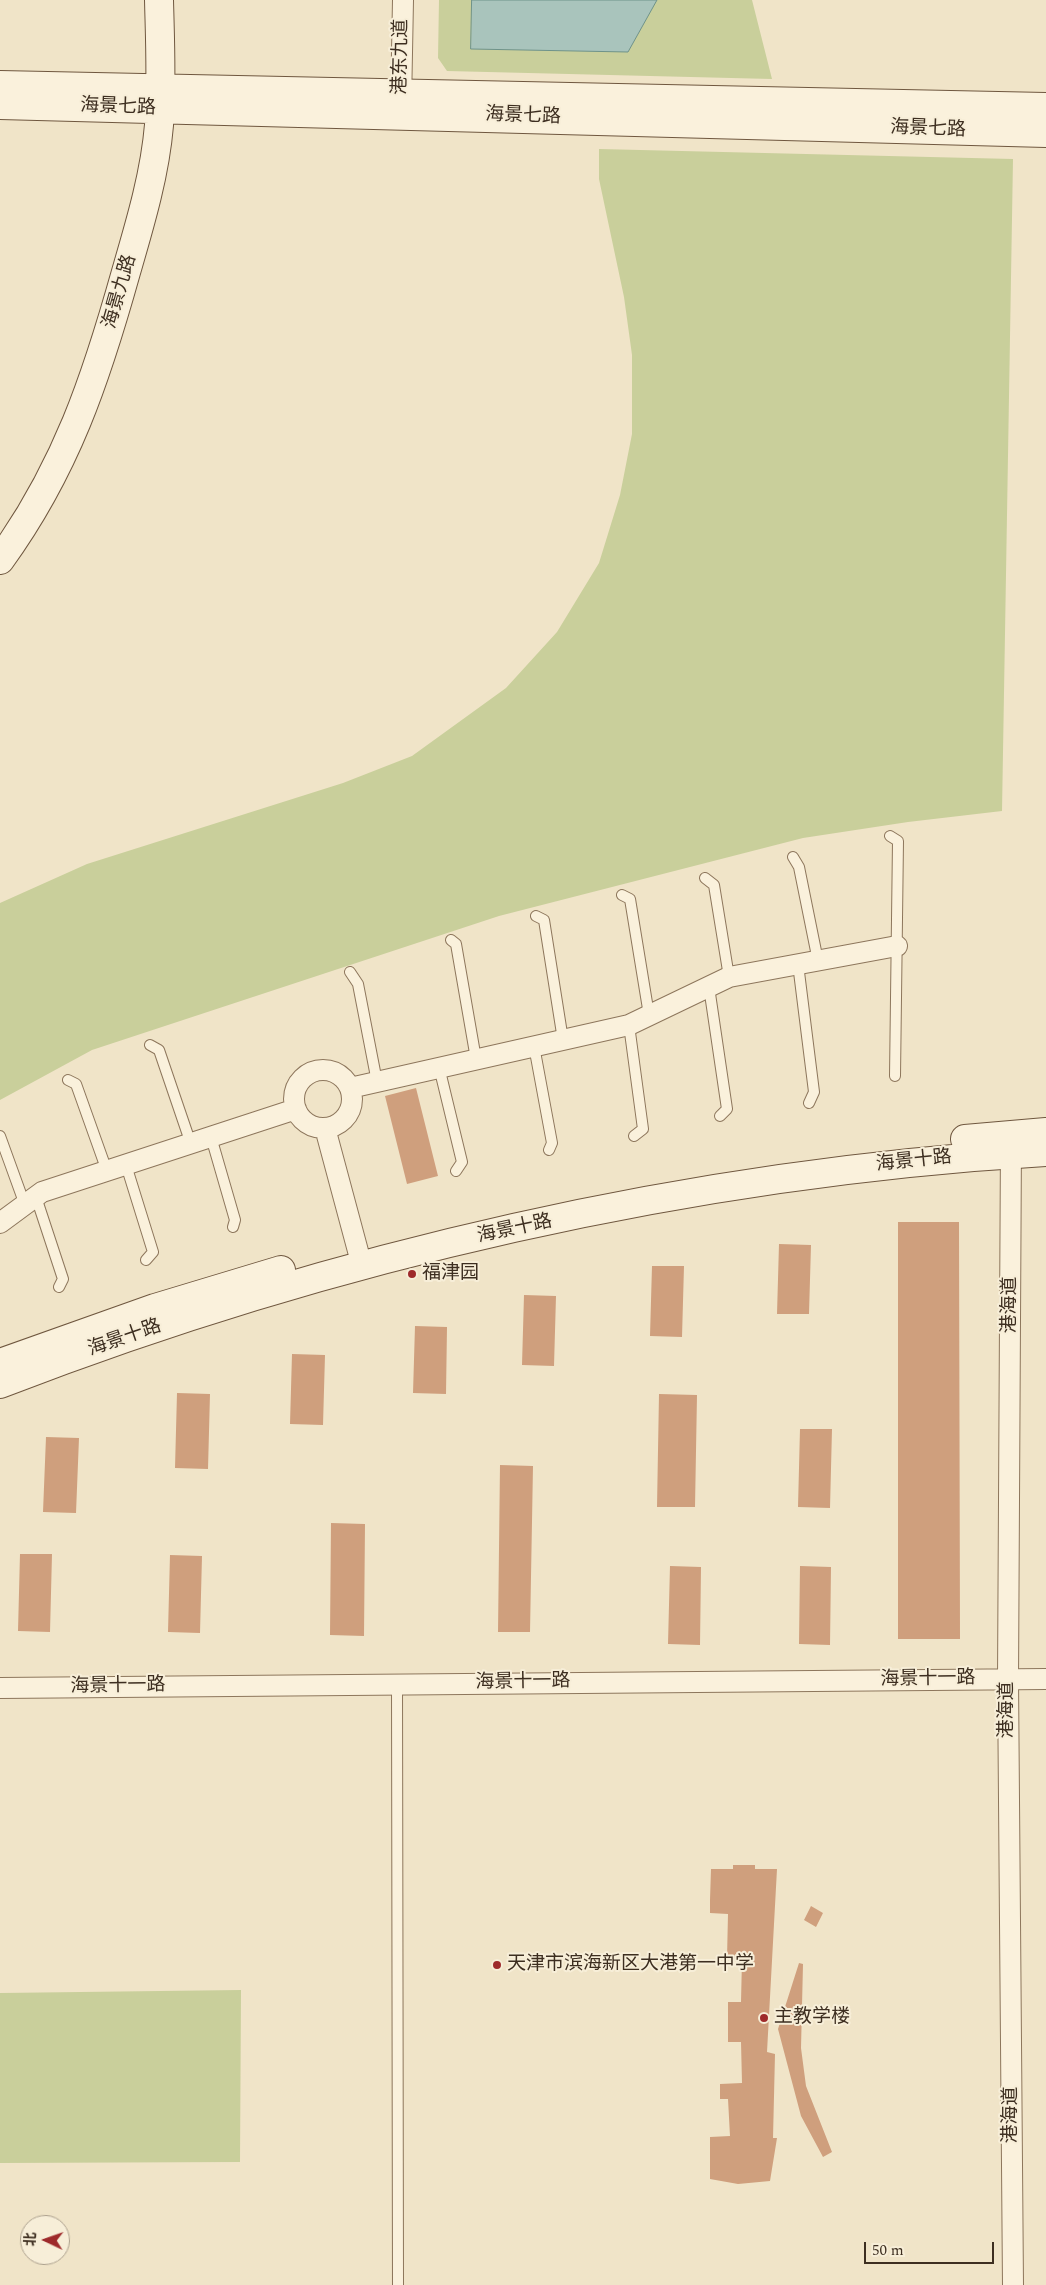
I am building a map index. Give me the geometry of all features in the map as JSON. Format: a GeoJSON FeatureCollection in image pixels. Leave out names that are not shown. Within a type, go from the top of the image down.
{"type":"FeatureCollection","features":[{"type":"Feature","properties":{"kind":"street","name":"海景九路"},"geometry":{"type":"LineString","coordinates":[[0,560],[21,530],[56,469],[83,410],[95,376],[141,216],[156,146],[155,99],[148,0]]}},
{"type":"Feature","properties":{"kind":"street","name":"海景九路"},"geometry":{"type":"LineString","coordinates":[[0,544],[54,455],[75,410],[89,371],[133,217],[146,156],[155,99],[160,0]]}},
{"type":"Feature","properties":{"kind":"street","name":"港东九道"},"geometry":{"type":"LineString","coordinates":[[401,104],[403,0]]}},
{"type":"Feature","properties":{"kind":"street","name":"海景七路"},"geometry":{"type":"LineString","coordinates":[[0,85],[155,99]]}},
{"type":"Feature","properties":{"kind":"street","name":"海景七路"},"geometry":{"type":"LineString","coordinates":[[0,105],[155,99],[401,104],[1046,107]]}},
{"type":"Feature","properties":{"kind":"street","name":"海景七路"},"geometry":{"type":"LineString","coordinates":[[401,104],[1046,133]]}},
{"type":"Feature","properties":{"kind":"street"},"geometry":{"type":"LineString","coordinates":[[350,1088],[629,1025],[729,977],[897,946]]}},
{"type":"Feature","properties":{"kind":"street"},"geometry":{"type":"LineString","coordinates":[[330,1070],[338,1074],[350,1088],[351,1106],[348,1114],[342,1121],[325,1128],[307,1124],[296,1110],[294,1092],[304,1076],[312,1071],[330,1070]]}},
{"type":"Feature","properties":{"kind":"street"},"geometry":{"type":"LineString","coordinates":[[0,1223],[42,1192],[296,1110]]}},
{"type":"Feature","properties":{"kind":"street"},"geometry":{"type":"LineString","coordinates":[[325,1128],[360,1257]]}},
{"type":"Feature","properties":{"kind":"street","name":"海景十路"},"geometry":{"type":"LineString","coordinates":[[0,1363],[155,1308],[360,1257],[502,1232],[715,1190],[886,1165],[1011,1144],[1046,1132]]}},
{"type":"Feature","properties":{"kind":"street","name":"海景十路"},"geometry":{"type":"LineString","coordinates":[[1011,1144],[1046,1152]]}},
{"type":"Feature","properties":{"kind":"street","name":"港海道"},"geometry":{"type":"LineString","coordinates":[[1011,1144],[1008,1679],[1013,2285]]}},
{"type":"Feature","properties":{"kind":"street","name":"海景十路"},"geometry":{"type":"LineString","coordinates":[[0,1384],[74,1356],[360,1257]]}},
{"type":"Feature","properties":{"kind":"street","name":"海景十一路"},"geometry":{"type":"LineString","coordinates":[[0,1688],[1046,1679]]}},
{"type":"Feature","properties":{"kind":"lane"},"geometry":{"type":"LineString","coordinates":[[890,836],[898,841],[895,1076]]}},
{"type":"Feature","properties":{"kind":"lane"},"geometry":{"type":"LineString","coordinates":[[793,857],[799,867],[818,961]]}},
{"type":"Feature","properties":{"kind":"lane"},"geometry":{"type":"LineString","coordinates":[[705,878],[714,885],[729,977]]}},
{"type":"Feature","properties":{"kind":"lane"},"geometry":{"type":"LineString","coordinates":[[622,895],[630,899],[649,1015]]}},
{"type":"Feature","properties":{"kind":"lane"},"geometry":{"type":"LineString","coordinates":[[536,916],[544,920],[563,1040]]}},
{"type":"Feature","properties":{"kind":"lane"},"geometry":{"type":"LineString","coordinates":[[450,940],[456,944],[476,1059]]}},
{"type":"Feature","properties":{"kind":"lane"},"geometry":{"type":"LineString","coordinates":[[798,964],[814,1092],[809,1103]]}},
{"type":"Feature","properties":{"kind":"lane"},"geometry":{"type":"LineString","coordinates":[[350,972],[358,984],[377,1082]]}},
{"type":"Feature","properties":{"kind":"lane"},"geometry":{"type":"LineString","coordinates":[[709,987],[727,1109],[720,1116]]}},
{"type":"Feature","properties":{"kind":"lane"},"geometry":{"type":"LineString","coordinates":[[629,1025],[643,1129],[634,1136]]}},
{"type":"Feature","properties":{"kind":"lane"},"geometry":{"type":"LineString","coordinates":[[150,1045],[158,1050],[191,1144]]}},
{"type":"Feature","properties":{"kind":"lane"},"geometry":{"type":"LineString","coordinates":[[534,1046],[552,1143],[549,1150]]}},
{"type":"Feature","properties":{"kind":"lane"},"geometry":{"type":"LineString","coordinates":[[440,1068],[462,1162],[456,1171]]}},
{"type":"Feature","properties":{"kind":"lane"},"geometry":{"type":"LineString","coordinates":[[68,1080],[76,1084],[107,1171]]}},
{"type":"Feature","properties":{"kind":"lane"},"geometry":{"type":"LineString","coordinates":[[0,1136],[63,1279],[59,1287]]}},
{"type":"Feature","properties":{"kind":"lane"},"geometry":{"type":"LineString","coordinates":[[211,1137],[235,1220],[232,1227]]}},
{"type":"Feature","properties":{"kind":"lane"},"geometry":{"type":"LineString","coordinates":[[126,1165],[153,1252],[146,1260]]}},
{"type":"Feature","properties":{"kind":"lane"},"geometry":{"type":"LineString","coordinates":[[397,1684],[398,2285]]}},
{"type":"Feature","properties":{"kind":"green space"},"geometry":{"type":"Polygon","coordinates":[[[439,0],[752,0],[772,79],[447,71],[438,58],[439,0]]]}},
{"type":"Feature","properties":{"kind":"green space"},"geometry":{"type":"Polygon","coordinates":[[[599,149],[1013,159],[1002,811],[908,822],[803,838],[499,916],[92,1050],[0,1100],[0,903],[87,864],[343,783],[412,756],[506,688],[557,632],[599,563],[620,495],[632,434],[632,355],[624,297],[599,179],[599,149]]]}},
{"type":"Feature","properties":{"kind":"green space"},"geometry":{"type":"Polygon","coordinates":[[[241,1990],[240,2162],[0,2163],[0,1993],[241,1990]]]}},
{"type":"Feature","properties":{"kind":"water"},"geometry":{"type":"Polygon","coordinates":[[[472,0],[657,0],[628,52],[471,49],[472,0]]]}},
{"type":"Feature","properties":{"kind":"building"},"geometry":{"type":"Polygon","coordinates":[[[416,1088],[438,1176],[407,1184],[385,1096],[416,1088]]]}},
{"type":"Feature","properties":{"kind":"building"},"geometry":{"type":"Polygon","coordinates":[[[898,1222],[959,1222],[960,1639],[898,1639],[898,1222]]]}},
{"type":"Feature","properties":{"kind":"building"},"geometry":{"type":"Polygon","coordinates":[[[779,1244],[811,1245],[809,1314],[777,1314],[779,1244]]]}},
{"type":"Feature","properties":{"kind":"building"},"geometry":{"type":"Polygon","coordinates":[[[652,1266],[684,1266],[682,1337],[650,1336],[652,1266]]]}},
{"type":"Feature","properties":{"kind":"building"},"geometry":{"type":"Polygon","coordinates":[[[524,1295],[556,1296],[554,1366],[522,1365],[524,1295]]]}},
{"type":"Feature","properties":{"kind":"building"},"geometry":{"type":"Polygon","coordinates":[[[415,1326],[447,1327],[446,1394],[413,1393],[415,1326]]]}},
{"type":"Feature","properties":{"kind":"building"},"geometry":{"type":"Polygon","coordinates":[[[292,1354],[325,1355],[323,1425],[290,1424],[292,1354]]]}},
{"type":"Feature","properties":{"kind":"building"},"geometry":{"type":"Polygon","coordinates":[[[177,1393],[210,1394],[208,1469],[175,1468],[177,1393]]]}},
{"type":"Feature","properties":{"kind":"building"},"geometry":{"type":"Polygon","coordinates":[[[659,1394],[697,1395],[695,1507],[657,1507],[659,1394]]]}},
{"type":"Feature","properties":{"kind":"building"},"geometry":{"type":"Polygon","coordinates":[[[800,1429],[832,1429],[830,1508],[798,1507],[800,1429]]]}},
{"type":"Feature","properties":{"kind":"building"},"geometry":{"type":"Polygon","coordinates":[[[46,1437],[79,1438],[76,1513],[43,1512],[46,1437]]]}},
{"type":"Feature","properties":{"kind":"building"},"geometry":{"type":"Polygon","coordinates":[[[500,1465],[533,1466],[530,1632],[498,1632],[500,1465]]]}},
{"type":"Feature","properties":{"kind":"building"},"geometry":{"type":"Polygon","coordinates":[[[331,1523],[365,1524],[364,1636],[330,1635],[331,1523]]]}},
{"type":"Feature","properties":{"kind":"building"},"geometry":{"type":"Polygon","coordinates":[[[20,1554],[52,1554],[50,1632],[18,1631],[20,1554]]]}},
{"type":"Feature","properties":{"kind":"building"},"geometry":{"type":"Polygon","coordinates":[[[170,1555],[202,1556],[200,1633],[168,1632],[170,1555]]]}},
{"type":"Feature","properties":{"kind":"building"},"geometry":{"type":"Polygon","coordinates":[[[670,1566],[701,1567],[700,1645],[668,1644],[670,1566]]]}},
{"type":"Feature","properties":{"kind":"building"},"geometry":{"type":"Polygon","coordinates":[[[800,1566],[831,1567],[830,1645],[799,1644],[800,1566]]]}},
{"type":"Feature","properties":{"kind":"building","name":"主教学楼"},"geometry":{"type":"Polygon","coordinates":[[[733,1865],[755,1865],[755,1869],[777,1869],[767,2052],[775,2054],[773,2138],[777,2138],[770,2181],[738,2184],[710,2179],[710,2137],[730,2136],[728,2099],[720,2099],[720,2084],[742,2083],[741,2042],[728,2042],[728,2002],[741,2002],[742,1959],[727,1958],[728,1914],[710,1913],[711,1869],[733,1869],[733,1865]]]}},
{"type":"Feature","properties":{"kind":"building"},"geometry":{"type":"Polygon","coordinates":[[[811,1906],[823,1913],[816,1927],[804,1920],[811,1906]]]}},
{"type":"Feature","properties":{"kind":"building"},"geometry":{"type":"Polygon","coordinates":[[[799,1963],[803,1964],[801,2048],[806,2086],[832,2152],[823,2157],[801,2116],[778,2029],[799,1963]]]}},
{"type":"Feature","properties":{"kind":"place","name":"福津园"},"geometry":{"type":"Point","coordinates":[412,1274]}},
{"type":"Feature","properties":{"kind":"place","name":"天津市滨海新区大港第一中学"},"geometry":{"type":"Point","coordinates":[497,1965]}},
{"type":"Feature","properties":{"kind":"place","name":"主教学楼"},"geometry":{"type":"Point","coordinates":[764,2018]}}]}
